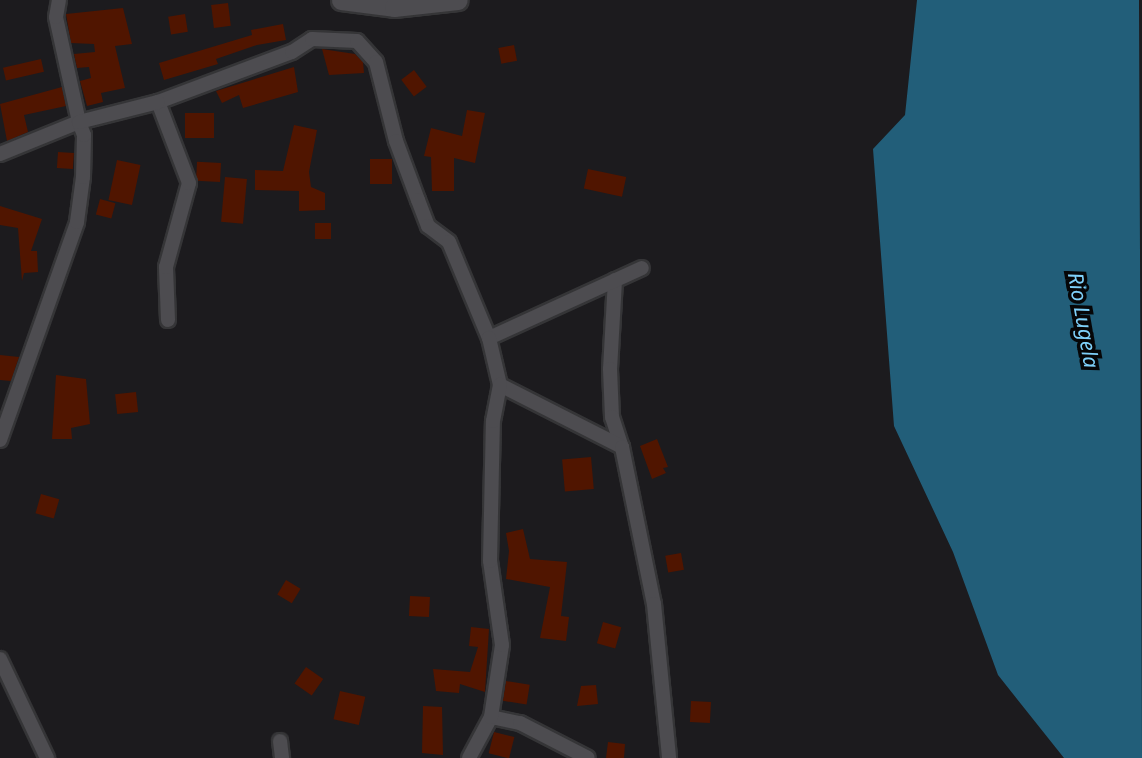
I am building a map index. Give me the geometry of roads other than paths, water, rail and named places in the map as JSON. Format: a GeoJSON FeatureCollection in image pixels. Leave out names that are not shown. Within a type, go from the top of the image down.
{"type":"FeatureCollection","features":[{"type":"Feature","properties":{"kind":"main road"},"geometry":{"type":"LineString","coordinates":[[341,0],[394,7],[458,0]]}},
{"type":"Feature","properties":{"kind":"street"},"geometry":{"type":"LineString","coordinates":[[0,440],[77,222],[84,135],[56,17],[59,0]]}},
{"type":"Feature","properties":{"kind":"street"},"geometry":{"type":"LineString","coordinates":[[0,154],[79,122],[158,102],[292,52],[312,39],[357,41],[376,62],[396,141],[428,226],[449,242],[489,338],[500,385],[493,421],[490,561],[502,645],[491,717],[469,758]]}},
{"type":"Feature","properties":{"kind":"street"},"geometry":{"type":"LineString","coordinates":[[158,102],[188,183],[166,267],[168,320]]}},
{"type":"Feature","properties":{"kind":"street"},"geometry":{"type":"LineString","coordinates":[[489,338],[642,268]]}},
{"type":"Feature","properties":{"kind":"street"},"geometry":{"type":"LineString","coordinates":[[615,280],[610,369],[612,417],[622,447],[654,604],[668,758]]}},
{"type":"Feature","properties":{"kind":"street"},"geometry":{"type":"LineString","coordinates":[[500,385],[622,447]]}},
{"type":"Feature","properties":{"kind":"street"},"geometry":{"type":"LineString","coordinates":[[0,659],[47,758]]}},
{"type":"Feature","properties":{"kind":"street"},"geometry":{"type":"LineString","coordinates":[[491,717],[520,723],[588,758]]}},
{"type":"Feature","properties":{"kind":"street"},"geometry":{"type":"LineString","coordinates":[[280,741],[282,758]]}},
{"type":"Feature","properties":{"kind":"water","name":"Rio Lugela"},"geometry":{"type":"Polygon","coordinates":[[[917,0],[1139,0],[1142,758],[1064,758],[998,675],[953,552],[894,426],[873,149],[905,115],[917,0]]]}}]}
